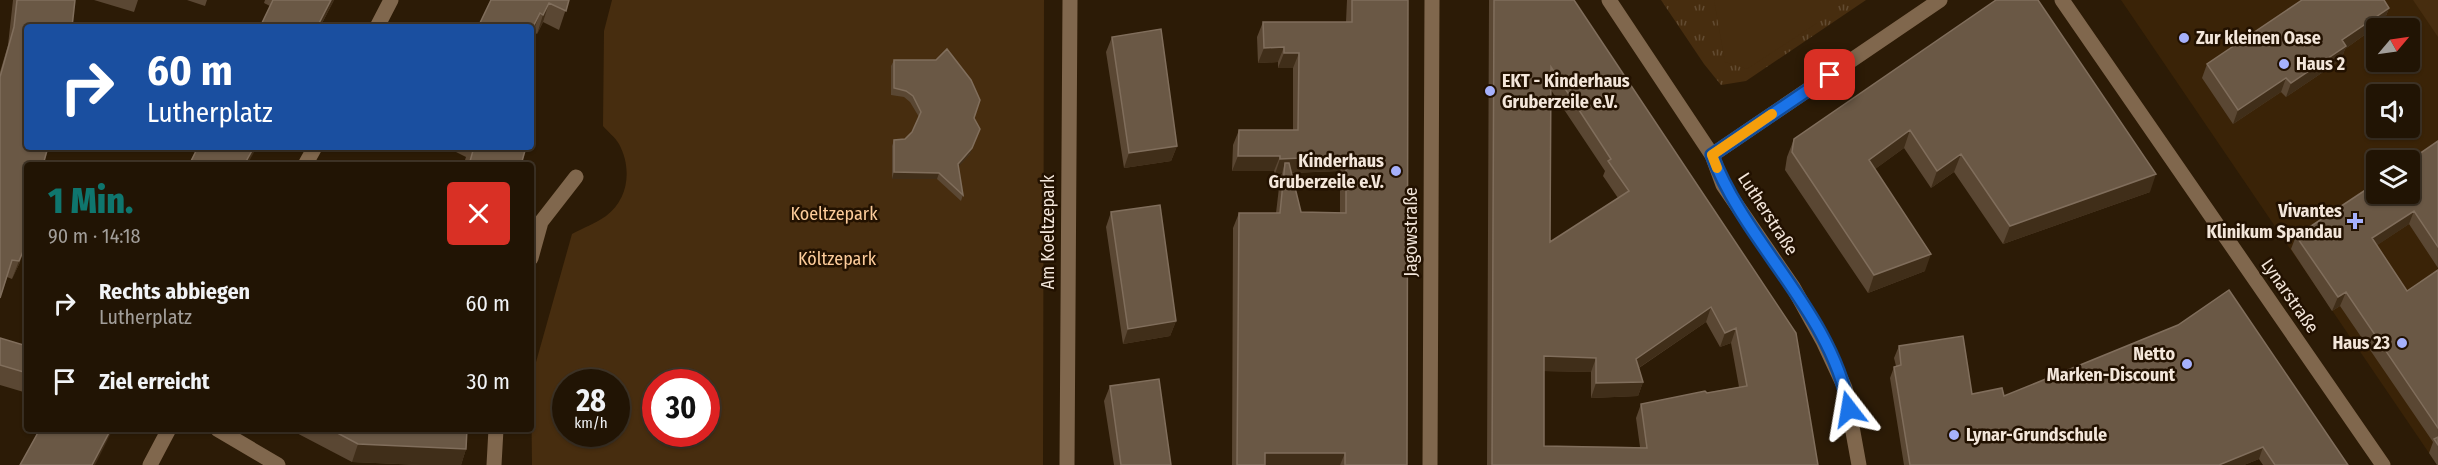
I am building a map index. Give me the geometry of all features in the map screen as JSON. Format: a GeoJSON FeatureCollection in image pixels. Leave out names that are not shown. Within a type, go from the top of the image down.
{"type":"FeatureCollection","features":[{"type":"Feature","properties":{"kind":"street"},"geometry":{"type":"LineString","coordinates":[[379,24],[391,0]]}},
{"type":"Feature","properties":{"kind":"street","name":"Am Koeltzepark"},"geometry":{"type":"LineString","coordinates":[[1067,465],[1070,0]]}},
{"type":"Feature","properties":{"kind":"street","name":"Jagowstraße"},"geometry":{"type":"LineString","coordinates":[[1430,465],[1432,0]]}},
{"type":"Feature","properties":{"kind":"street","name":"Lutherstraße"},"geometry":{"type":"LineString","coordinates":[[1609,0],[1712,155],[1723,185],[1793,287],[1845,388],[1859,465]]}},
{"type":"Feature","properties":{"kind":"street"},"geometry":{"type":"LineString","coordinates":[[1712,155],[1940,0]]}},
{"type":"Feature","properties":{"kind":"street","name":"Lynarstraße"},"geometry":{"type":"LineString","coordinates":[[2062,0],[2383,465]]}},
{"type":"Feature","properties":{"kind":"street"},"geometry":{"type":"LineString","coordinates":[[534,247],[541,222],[576,177]]}},
{"type":"Feature","properties":{"kind":"street"},"geometry":{"type":"LineString","coordinates":[[150,465],[167,432]]}},
{"type":"Feature","properties":{"kind":"street"},"geometry":{"type":"LineString","coordinates":[[222,432],[278,465]]}},
{"type":"Feature","properties":{"kind":"street"},"geometry":{"type":"LineString","coordinates":[[494,465],[496,432]]}},
{"type":"Feature","properties":{"kind":"shaded area","name":"Vivantes Klinikum Spandau"},"geometry":{"type":"Polygon","coordinates":[[[2121,0],[2438,0],[2438,447],[2429,453],[2121,0]]]}},
{"type":"Feature","properties":{"kind":"green space","name":"Koeltzepark"},"geometry":{"type":"Polygon","coordinates":[[[612,0],[1044,0],[1043,465],[532,465],[534,369],[572,234],[606,216],[620,201],[624,192],[626,163],[617,141],[603,126],[604,31],[612,0]]]}},
{"type":"Feature","properties":{"kind":"green space"},"geometry":{"type":"Polygon","coordinates":[[[1661,0],[1866,0],[1746,81],[1721,85],[1661,0]]]}},
{"type":"Feature","properties":{"kind":"green space"},"geometry":{"type":"Polygon","coordinates":[[[1714,0],[1817,0],[1817,23],[1747,69],[1725,62],[1714,0]]]}},
{"type":"Feature","properties":{"kind":"green space"},"geometry":{"type":"Polygon","coordinates":[[[2413,0],[2438,0],[2438,37],[2413,0]]]}},
{"type":"Feature","properties":{"kind":"building"},"geometry":{"type":"Polygon","coordinates":[[[17,0],[75,0],[72,24],[24,24],[24,150],[47,150],[44,162],[24,162],[24,249],[19,261],[12,260],[0,298],[0,77],[14,27],[17,0]]]}},
{"type":"Feature","properties":{"kind":"building"},"geometry":{"type":"Polygon","coordinates":[[[273,0],[331,0],[319,24],[261,24],[273,0]]]}},
{"type":"Feature","properties":{"kind":"building"},"geometry":{"type":"Polygon","coordinates":[[[491,0],[569,0],[566,11],[549,3],[543,15],[540,13],[534,25],[479,24],[491,0]]]}},
{"type":"Feature","properties":{"kind":"building"},"geometry":{"type":"Polygon","coordinates":[[[1352,0],[1408,0],[1407,465],[1345,465],[1345,453],[1265,453],[1265,465],[1237,465],[1239,213],[1280,213],[1285,163],[1289,163],[1301,212],[1346,213],[1346,156],[1280,159],[1280,156],[1238,156],[1239,130],[1298,130],[1299,53],[1284,53],[1284,47],[1264,48],[1263,22],[1352,22],[1352,0]]]}},
{"type":"Feature","properties":{"kind":"building"},"geometry":{"type":"Polygon","coordinates":[[[1494,0],[1574,0],[1796,333],[1818,465],[1492,465],[1494,0]],[[1551,67],[1550,242],[1629,191],[1608,161],[1611,159],[1551,67]],[[1711,307],[1636,359],[1643,382],[1596,383],[1596,358],[1544,356],[1544,446],[1647,448],[1641,404],[1705,391],[1707,393],[1747,386],[1736,328],[1725,333],[1711,307]]]}},
{"type":"Feature","properties":{"kind":"building"},"geometry":{"type":"Polygon","coordinates":[[[1996,0],[2038,0],[2156,174],[2010,226],[1961,154],[1937,171],[1910,130],[1869,160],[1931,254],[1874,275],[1792,152],[1794,139],[1996,0]]]}},
{"type":"Feature","properties":{"kind":"building","name":"Haus 2"},"geometry":{"type":"Polygon","coordinates":[[[2302,0],[2384,0],[2389,8],[2374,18],[2366,18],[2366,24],[2342,40],[2346,46],[2291,83],[2286,78],[2238,110],[2207,64],[2302,0]]]}},
{"type":"Feature","properties":{"kind":"building"},"geometry":{"type":"Polygon","coordinates":[[[1161,29],[1177,146],[1129,153],[1112,37],[1161,29]]]}},
{"type":"Feature","properties":{"kind":"building"},"geometry":{"type":"Polygon","coordinates":[[[947,49],[971,80],[980,100],[974,118],[980,129],[972,148],[958,164],[963,195],[939,173],[894,172],[894,140],[905,139],[912,132],[921,112],[913,96],[906,91],[894,88],[894,60],[936,60],[947,49]]]}},
{"type":"Feature","properties":{"kind":"building"},"geometry":{"type":"Polygon","coordinates":[[[2438,141],[2438,247],[2414,211],[2372,238],[2407,291],[2438,270],[2438,428],[2346,292],[2338,297],[2296,236],[2366,190],[2366,204],[2420,204],[2420,153],[2438,141]]]}},
{"type":"Feature","properties":{"kind":"building"},"geometry":{"type":"Polygon","coordinates":[[[196,150],[252,150],[246,162],[190,162],[196,150]]]}},
{"type":"Feature","properties":{"kind":"building"},"geometry":{"type":"Polygon","coordinates":[[[473,150],[525,150],[522,162],[470,162],[473,150]]]}},
{"type":"Feature","properties":{"kind":"building"},"geometry":{"type":"Polygon","coordinates":[[[1160,205],[1176,321],[1128,329],[1111,212],[1160,205]]]}},
{"type":"Feature","properties":{"kind":"building"},"geometry":{"type":"Polygon","coordinates":[[[2229,290],[2348,465],[2275,465],[2263,447],[2219,465],[1910,465],[1894,367],[1901,365],[1899,346],[1963,336],[1972,394],[2002,388],[2004,396],[2178,325],[2229,290]]]}},
{"type":"Feature","properties":{"kind":"building"},"geometry":{"type":"Polygon","coordinates":[[[0,338],[24,345],[24,372],[0,365],[0,338]]]}},
{"type":"Feature","properties":{"kind":"building"},"geometry":{"type":"Polygon","coordinates":[[[1159,379],[1171,465],[1121,465],[1110,386],[1159,379]]]}},
{"type":"Feature","properties":{"kind":"building"},"geometry":{"type":"Polygon","coordinates":[[[38,432],[109,432],[92,465],[20,465],[38,432]]]}},
{"type":"Feature","properties":{"kind":"building"},"geometry":{"type":"Polygon","coordinates":[[[336,432],[467,432],[466,449],[358,444],[336,432]]]}},
{"type":"Feature","properties":{"kind":"slow traffic"},"geometry":{"type":"LineString","coordinates":[[1717,168],[1712,155],[1772,114]]}},
{"type":"Feature","properties":{"kind":"place","name":"Zur kleinen Oase"},"geometry":{"type":"Point","coordinates":[2184,38]}},
{"type":"Feature","properties":{"kind":"place","name":"Haus 2"},"geometry":{"type":"Point","coordinates":[2284,64]}},
{"type":"Feature","properties":{"kind":"place","name":"EKT - Kinderhaus Gruberzeile e.V."},"geometry":{"type":"Point","coordinates":[1490,91]}},
{"type":"Feature","properties":{"kind":"place","name":"Kinderhaus Gruberzeile e.V."},"geometry":{"type":"Point","coordinates":[1396,171]}},
{"type":"Feature","properties":{"kind":"place","name":"Vivantes Klinikum Spandau"},"geometry":{"type":"Point","coordinates":[2355,221]}},
{"type":"Feature","properties":{"kind":"place","name":"Haus 23"},"geometry":{"type":"Point","coordinates":[2402,343]}},
{"type":"Feature","properties":{"kind":"place","name":"Netto Marken-Discount"},"geometry":{"type":"Point","coordinates":[2187,364]}},
{"type":"Feature","properties":{"kind":"place","name":"Lynar-Grundschule"},"geometry":{"type":"Point","coordinates":[1954,435]}},
{"type":"Feature","properties":{"kind":"route"},"geometry":{"type":"LineString","coordinates":[[1830,75],[1712,155],[1723,185],[1793,287],[1823,341],[1845,388],[1849,409]]}},
{"type":"Feature","properties":{"kind":"park label","name":"Költzepark"},"geometry":{"type":"Point","coordinates":[837,259]}}]}
